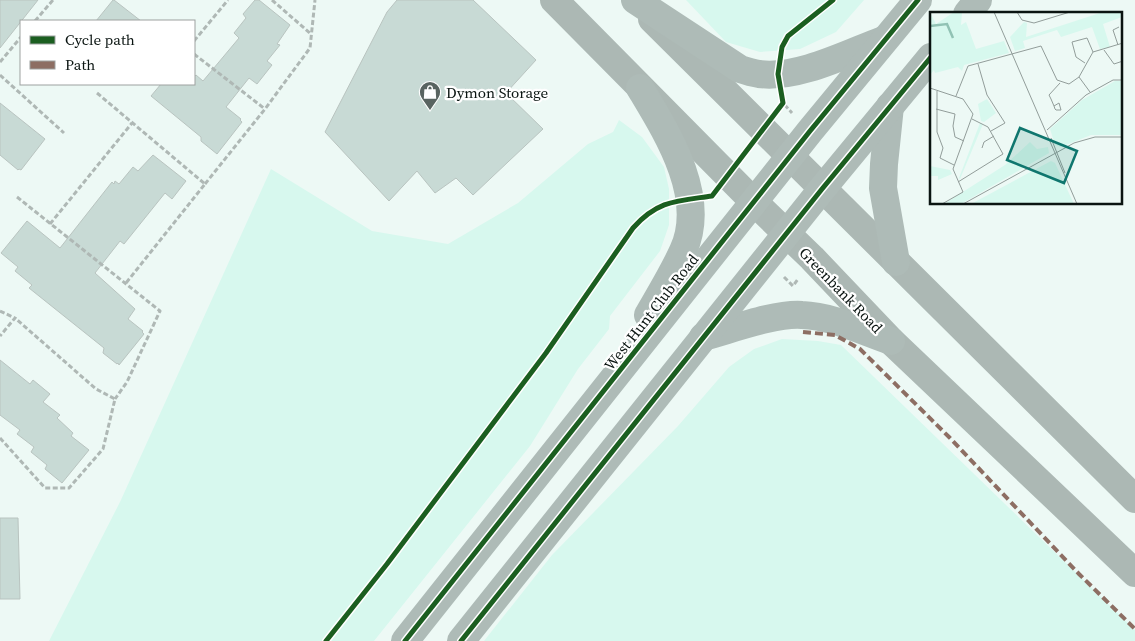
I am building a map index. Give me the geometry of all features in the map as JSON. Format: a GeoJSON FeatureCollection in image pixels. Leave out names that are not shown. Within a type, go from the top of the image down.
{"type":"FeatureCollection","features":[{"type":"Feature","properties":{"kind":"main road","name":"Greenbank Road"},"geometry":{"type":"LineString","coordinates":[[554,0],[891,341],[1135,573]]}},
{"type":"Feature","properties":{"kind":"main road"},"geometry":{"type":"LineString","coordinates":[[634,0],[740,69],[758,74],[800,71],[884,40]]}},
{"type":"Feature","properties":{"kind":"main road"},"geometry":{"type":"LineString","coordinates":[[634,0],[1135,499]]}},
{"type":"Feature","properties":{"kind":"main road","name":"West Hunt Club Road"},"geometry":{"type":"LineString","coordinates":[[405,641],[790,157],[918,0]]}},
{"type":"Feature","properties":{"kind":"main road"},"geometry":{"type":"LineString","coordinates":[[968,12],[978,0]]}},
{"type":"Feature","properties":{"kind":"main road"},"geometry":{"type":"LineString","coordinates":[[461,641],[822,189],[930,57]]}},
{"type":"Feature","properties":{"kind":"main road"},"geometry":{"type":"LineString","coordinates":[[610,385],[684,250],[690,224],[691,200],[674,145],[640,88]]}},
{"type":"Feature","properties":{"kind":"main road"},"geometry":{"type":"LineString","coordinates":[[890,106],[883,188],[896,262]]}},
{"type":"Feature","properties":{"kind":"main road"},"geometry":{"type":"LineString","coordinates":[[703,338],[772,318],[800,314],[828,319],[891,341]]}},
{"type":"Feature","properties":{"kind":"path"},"geometry":{"type":"LineString","coordinates":[[36,20],[53,0]]}},
{"type":"Feature","properties":{"kind":"path"},"geometry":{"type":"LineString","coordinates":[[195,40],[228,0]]}},
{"type":"Feature","properties":{"kind":"path"},"geometry":{"type":"LineString","coordinates":[[272,0],[311,34]]}},
{"type":"Feature","properties":{"kind":"path"},"geometry":{"type":"LineString","coordinates":[[126,283],[265,108],[310,48],[315,0]]}},
{"type":"Feature","properties":{"kind":"path"},"geometry":{"type":"LineString","coordinates":[[0,62],[20,38]]}},
{"type":"Feature","properties":{"kind":"path"},"geometry":{"type":"LineString","coordinates":[[195,55],[265,108]]}},
{"type":"Feature","properties":{"kind":"path"},"geometry":{"type":"LineString","coordinates":[[0,76],[64,133]]}},
{"type":"Feature","properties":{"kind":"path"},"geometry":{"type":"LineString","coordinates":[[97,93],[205,184]]}},
{"type":"Feature","properties":{"kind":"path"},"geometry":{"type":"LineString","coordinates":[[783,103],[794,115]]}},
{"type":"Feature","properties":{"kind":"path"},"geometry":{"type":"LineString","coordinates":[[50,224],[132,122]]}},
{"type":"Feature","properties":{"kind":"path"},"geometry":{"type":"LineString","coordinates":[[0,438],[45,488],[70,488],[103,449],[115,400],[127,382],[160,312],[17,197]]}},
{"type":"Feature","properties":{"kind":"path"},"geometry":{"type":"LineString","coordinates":[[780,273],[793,286],[802,272]]}},
{"type":"Feature","properties":{"kind":"path"},"geometry":{"type":"LineString","coordinates":[[0,311],[15,318],[96,388],[115,400]]}},
{"type":"Feature","properties":{"kind":"path"},"geometry":{"type":"LineString","coordinates":[[0,336],[15,318]]}},
{"type":"Feature","properties":{"kind":"green space"},"geometry":{"type":"Polygon","coordinates":[[[686,0],[864,0],[836,32],[800,49],[760,52],[726,42],[686,0]]]}},
{"type":"Feature","properties":{"kind":"green space"},"geometry":{"type":"Polygon","coordinates":[[[619,120],[642,137],[664,167],[669,189],[669,225],[660,251],[610,316],[609,329],[578,369],[530,446],[374,641],[49,641],[120,502],[271,169],[372,231],[448,244],[518,203],[588,144],[613,132],[619,120]]]}},
{"type":"Feature","properties":{"kind":"green space"},"geometry":{"type":"Polygon","coordinates":[[[782,339],[818,341],[841,345],[1135,630],[1135,641],[484,641],[552,555],[678,426],[729,367],[754,349],[782,339]]]}},
{"type":"Feature","properties":{"kind":"building"},"geometry":{"type":"Polygon","coordinates":[[[0,0],[38,0],[22,20],[20,20],[20,23],[0,48],[0,0]]]}},
{"type":"Feature","properties":{"kind":"building"},"geometry":{"type":"Polygon","coordinates":[[[114,0],[140,20],[97,20],[114,0]]]}},
{"type":"Feature","properties":{"kind":"building"},"geometry":{"type":"Polygon","coordinates":[[[255,0],[259,0],[290,25],[277,44],[280,45],[267,61],[272,65],[257,84],[249,78],[226,107],[241,119],[242,122],[217,154],[201,141],[201,137],[151,96],[160,85],[195,85],[196,75],[203,81],[239,38],[234,33],[246,18],[243,14],[255,0]]]}},
{"type":"Feature","properties":{"kind":"building","name":"Dymon Storage"},"geometry":{"type":"Polygon","coordinates":[[[397,0],[473,0],[536,60],[506,93],[543,129],[473,195],[456,178],[435,193],[417,171],[389,201],[325,132],[387,12],[397,0]]]}},
{"type":"Feature","properties":{"kind":"building"},"geometry":{"type":"Polygon","coordinates":[[[0,103],[45,139],[21,170],[18,170],[0,155],[0,103]]]}},
{"type":"Feature","properties":{"kind":"building"},"geometry":{"type":"Polygon","coordinates":[[[153,155],[186,181],[172,199],[165,193],[124,244],[120,241],[95,273],[135,309],[128,319],[143,331],[144,334],[119,365],[103,353],[104,348],[29,288],[32,285],[15,271],[18,267],[1,253],[27,221],[60,248],[112,182],[114,184],[115,181],[119,184],[133,167],[138,171],[153,155]]]}},
{"type":"Feature","properties":{"kind":"building"},"geometry":{"type":"Polygon","coordinates":[[[0,360],[30,384],[33,380],[50,394],[43,402],[60,415],[57,418],[73,433],[71,436],[89,450],[62,483],[45,469],[47,465],[31,452],[34,447],[17,434],[20,430],[0,415],[0,360]]]}},
{"type":"Feature","properties":{"kind":"building"},"geometry":{"type":"Polygon","coordinates":[[[0,518],[18,518],[20,599],[0,599],[0,518]]]}},
{"type":"Feature","properties":{"kind":"marked path"},"geometry":{"type":"LineString","coordinates":[[803,332],[835,335],[860,349],[949,437],[1079,574],[1135,629]]}},
{"type":"Feature","properties":{"kind":"cycle path"},"geometry":{"type":"LineString","coordinates":[[326,641],[387,564],[546,353],[633,228],[651,212],[669,203],[712,196],[783,103],[778,74],[782,47],[788,36],[833,0]]}},
{"type":"Feature","properties":{"kind":"cycle path"},"geometry":{"type":"LineString","coordinates":[[405,641],[810,131],[918,0]]}},
{"type":"Feature","properties":{"kind":"cycle path"},"geometry":{"type":"LineString","coordinates":[[461,641],[822,189],[930,58]]}},
{"type":"Feature","properties":{"kind":"place","name":"Dymon Storage"},"geometry":{"type":"Point","coordinates":[430,111]}}]}
